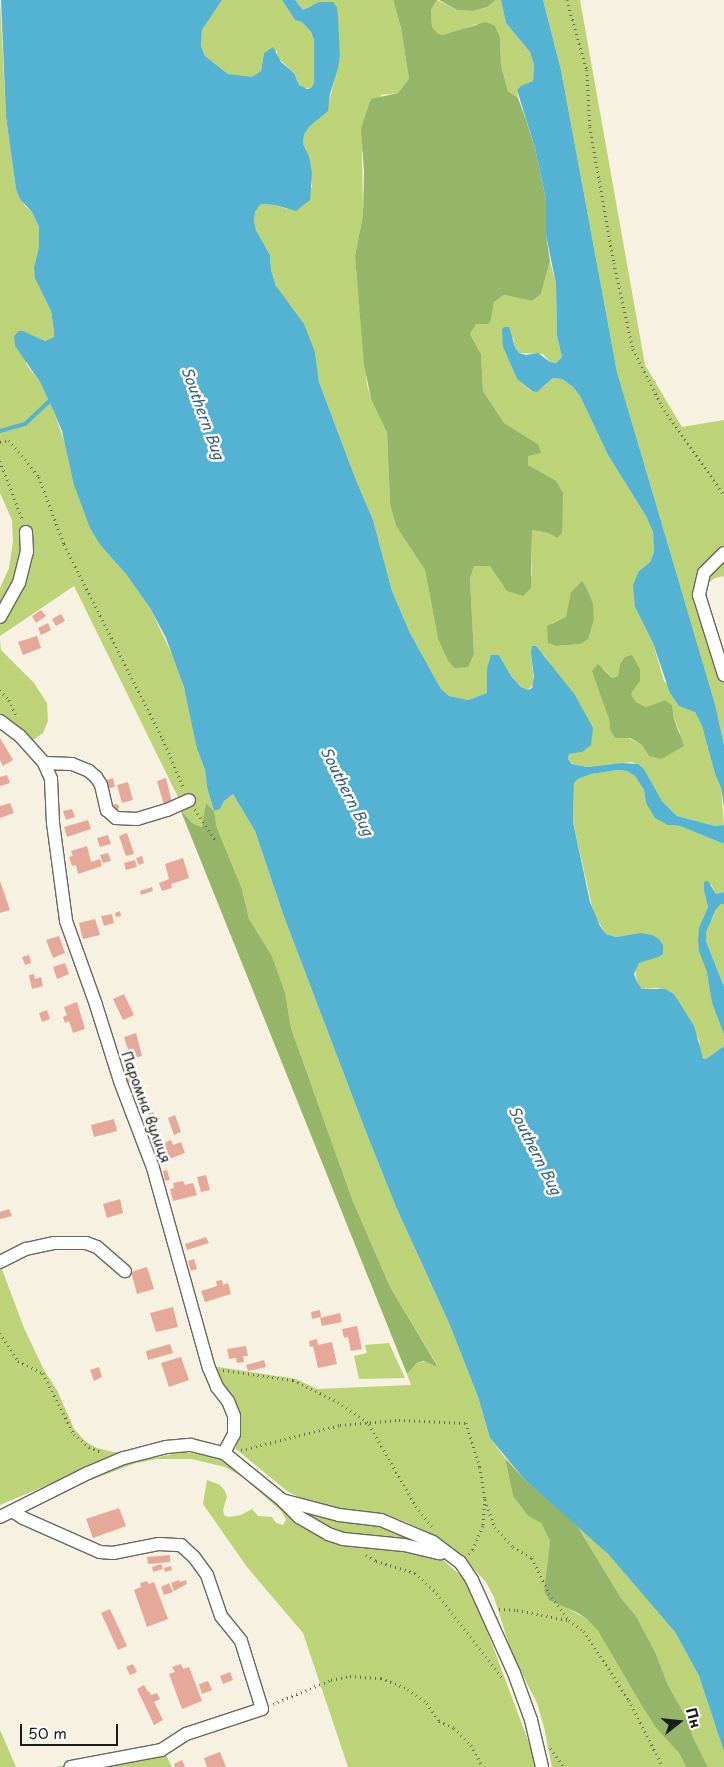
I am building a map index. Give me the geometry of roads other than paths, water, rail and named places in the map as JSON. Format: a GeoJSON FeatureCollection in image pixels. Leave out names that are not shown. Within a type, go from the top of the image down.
{"type":"FeatureCollection","features":[{"type":"Feature","properties":{"kind":"street"},"geometry":{"type":"LineString","coordinates":[[0,617],[19,583],[27,552],[26,532]]}},
{"type":"Feature","properties":{"kind":"street"},"geometry":{"type":"LineString","coordinates":[[724,553],[704,573],[699,595],[724,675]]}},
{"type":"Feature","properties":{"kind":"street","name":"Паромна вулиця"},"geometry":{"type":"LineString","coordinates":[[0,721],[20,736],[44,763],[53,787],[53,823],[66,921],[96,1005],[120,1081],[152,1168],[209,1368],[216,1387],[232,1409],[236,1424],[234,1434],[224,1453]]}},
{"type":"Feature","properties":{"kind":"street"},"geometry":{"type":"LineString","coordinates":[[44,763],[72,764],[89,771],[96,777],[100,785],[107,810],[116,818],[137,819],[167,810],[188,800]]}},
{"type":"Feature","properties":{"kind":"street"},"geometry":{"type":"LineString","coordinates":[[0,1262],[26,1249],[54,1242],[65,1244],[86,1243],[96,1247],[125,1271]]}},
{"type":"Feature","properties":{"kind":"street"},"geometry":{"type":"LineString","coordinates":[[0,1517],[88,1473],[124,1458],[166,1447],[191,1445],[224,1453],[282,1500],[299,1517],[328,1534],[343,1539],[428,1549],[460,1562]]}},
{"type":"Feature","properties":{"kind":"street"},"geometry":{"type":"LineString","coordinates":[[282,1500],[339,1515],[381,1520],[433,1542],[460,1562],[485,1609],[514,1673],[531,1720],[542,1767]]}},
{"type":"Feature","properties":{"kind":"street"},"geometry":{"type":"LineString","coordinates":[[12,1511],[23,1518],[100,1552],[112,1553],[159,1544],[181,1545],[194,1557],[207,1575],[221,1616],[241,1641],[262,1708],[186,1734],[161,1750],[71,1767]]}},
{"type":"Feature","properties":{"kind":"water","name":"Southern Bug"},"geometry":{"type":"Polygon","coordinates":[[[1,0],[222,0],[202,30],[201,46],[205,56],[228,74],[252,77],[261,71],[264,53],[273,47],[281,62],[294,73],[299,85],[307,89],[311,88],[314,83],[314,40],[311,32],[302,22],[295,20],[282,0],[295,0],[303,10],[319,2],[333,2],[337,7],[338,17],[340,56],[338,68],[330,94],[328,111],[309,127],[304,135],[303,144],[309,156],[312,174],[310,200],[296,211],[275,205],[261,204],[255,212],[254,221],[256,230],[270,255],[271,270],[276,286],[304,324],[315,352],[319,382],[373,520],[392,591],[410,633],[441,689],[449,696],[468,700],[487,693],[487,669],[491,655],[499,655],[511,676],[521,687],[528,690],[532,688],[534,677],[531,654],[532,646],[536,646],[575,695],[593,728],[591,745],[582,752],[569,754],[568,759],[572,764],[587,767],[622,763],[638,764],[644,769],[662,801],[677,816],[715,826],[724,825],[724,844],[680,826],[668,825],[655,818],[646,803],[644,790],[635,776],[627,771],[618,770],[591,774],[578,779],[574,783],[573,822],[590,902],[600,926],[606,934],[616,937],[640,933],[652,935],[659,939],[663,945],[663,954],[639,963],[634,974],[637,982],[642,989],[665,989],[674,994],[694,1026],[703,1058],[706,1059],[724,1046],[724,1752],[699,1676],[675,1632],[608,1554],[524,1479],[490,1438],[478,1397],[449,1323],[396,1207],[366,1132],[283,914],[255,831],[233,794],[224,801],[220,809],[214,811],[207,787],[205,770],[197,749],[184,687],[166,638],[150,608],[126,574],[101,546],[90,528],[74,485],[62,431],[40,382],[15,346],[14,336],[19,331],[45,341],[54,337],[54,332],[51,311],[35,278],[34,268],[39,247],[39,227],[32,212],[20,199],[16,189],[6,117],[1,0]]]}},
{"type":"Feature","properties":{"kind":"water"},"geometry":{"type":"Polygon","coordinates":[[[501,0],[543,0],[561,70],[617,372],[715,704],[724,745],[724,807],[721,788],[715,774],[702,726],[695,712],[679,706],[670,693],[653,643],[635,607],[633,585],[639,571],[650,562],[654,552],[653,532],[646,516],[608,455],[580,396],[573,387],[562,379],[553,378],[537,392],[532,391],[517,379],[503,347],[502,330],[504,327],[509,327],[515,347],[519,353],[526,355],[538,353],[550,362],[556,363],[562,357],[557,336],[556,284],[546,235],[546,200],[535,148],[517,90],[521,86],[533,81],[534,65],[530,52],[506,23],[501,0]]]}},
{"type":"Feature","properties":{"kind":"water"},"geometry":{"type":"Polygon","coordinates":[[[708,881],[716,894],[724,892],[724,904],[721,904],[715,911],[706,933],[706,941],[724,987],[724,1035],[712,1003],[707,972],[699,951],[699,928],[708,907],[704,882],[708,881]]]}},
{"type":"Feature","properties":{"kind":"waterway"},"geometry":{"type":"LineString","coordinates":[[0,431],[25,424],[52,399]]}}]}
